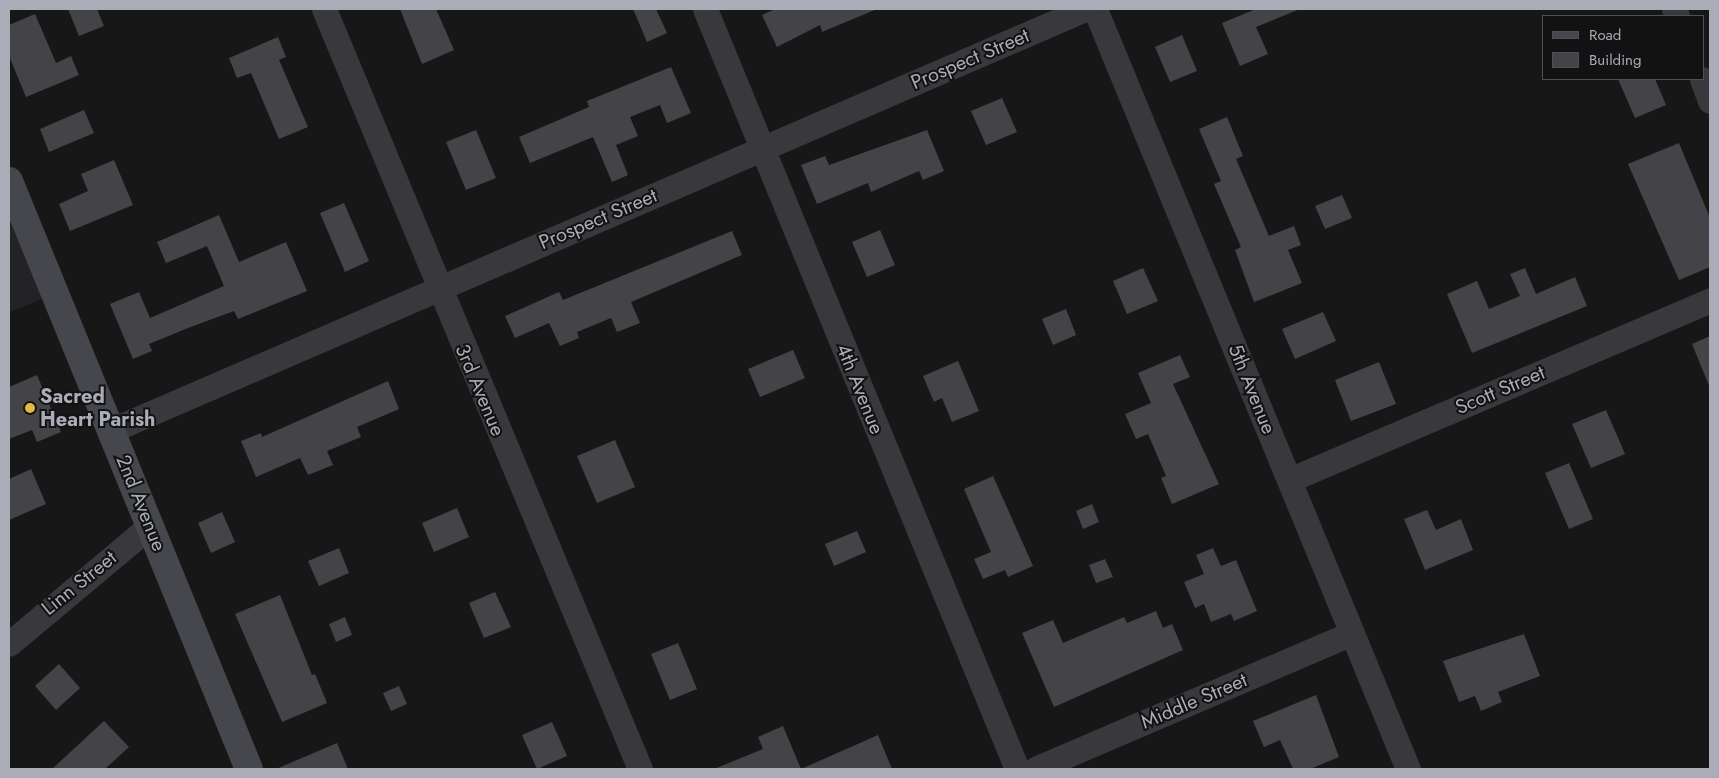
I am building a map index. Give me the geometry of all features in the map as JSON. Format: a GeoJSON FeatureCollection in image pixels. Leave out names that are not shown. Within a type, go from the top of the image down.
{"type":"FeatureCollection","features":[{"type":"Feature","properties":{"kind":"street","name":"3rd Avenue"},"geometry":{"type":"LineString","coordinates":[[324,9],[438,288],[640,769]]}},
{"type":"Feature","properties":{"kind":"street","name":"4th Avenue"},"geometry":{"type":"LineString","coordinates":[[705,9],[761,150],[1017,769]]}},
{"type":"Feature","properties":{"kind":"street","name":"Prospect Street"},"geometry":{"type":"LineString","coordinates":[[112,430],[1085,9]]}},
{"type":"Feature","properties":{"kind":"street","name":"5th Avenue"},"geometry":{"type":"LineString","coordinates":[[1095,9],[1408,769]]}},
{"type":"Feature","properties":{"kind":"street"},"geometry":{"type":"LineString","coordinates":[[1702,80],[1710,101]]}},
{"type":"Feature","properties":{"kind":"street","name":"2nd Avenue"},"geometry":{"type":"LineString","coordinates":[[9,181],[151,524],[249,769]]}},
{"type":"Feature","properties":{"kind":"street","name":"Scott Street"},"geometry":{"type":"LineString","coordinates":[[1289,480],[1710,300]]}},
{"type":"Feature","properties":{"kind":"street","name":"Linn Street"},"geometry":{"type":"LineString","coordinates":[[9,644],[151,524]]}},
{"type":"Feature","properties":{"kind":"street","name":"Middle Street"},"geometry":{"type":"LineString","coordinates":[[1035,769],[1352,633]]}},
{"type":"Feature","properties":{"kind":"shaded area"},"geometry":{"type":"Polygon","coordinates":[[[9,181],[55,294],[9,312],[9,181]]]}},
{"type":"Feature","properties":{"kind":"building"},"geometry":{"type":"Polygon","coordinates":[[[68,9],[97,9],[104,26],[79,36],[68,9]]]}},
{"type":"Feature","properties":{"kind":"building"},"geometry":{"type":"Polygon","coordinates":[[[400,9],[436,9],[454,50],[422,64],[400,9]]]}},
{"type":"Feature","properties":{"kind":"building"},"geometry":{"type":"Polygon","coordinates":[[[633,9],[656,9],[667,33],[647,42],[633,9]]]}},
{"type":"Feature","properties":{"kind":"building"},"geometry":{"type":"Polygon","coordinates":[[[775,9],[877,9],[822,32],[820,25],[777,47],[762,15],[775,9]]]}},
{"type":"Feature","properties":{"kind":"building"},"geometry":{"type":"Polygon","coordinates":[[[1256,9],[1300,9],[1256,27],[1268,54],[1240,66],[1222,23],[1256,9]]]}},
{"type":"Feature","properties":{"kind":"building"},"geometry":{"type":"Polygon","coordinates":[[[35,14],[56,63],[71,56],[79,75],[26,97],[9,56],[9,25],[35,14]]]}},
{"type":"Feature","properties":{"kind":"building"},"geometry":{"type":"Polygon","coordinates":[[[1182,35],[1197,71],[1170,82],[1155,47],[1182,35]]]}},
{"type":"Feature","properties":{"kind":"building"},"geometry":{"type":"Polygon","coordinates":[[[278,37],[286,57],[279,60],[308,127],[279,139],[251,73],[237,78],[229,58],[278,37]]]}},
{"type":"Feature","properties":{"kind":"building"},"geometry":{"type":"Polygon","coordinates":[[[671,67],[691,113],[667,123],[660,105],[630,117],[638,136],[616,145],[628,175],[612,182],[593,137],[530,163],[519,137],[589,107],[587,101],[671,67]]]}},
{"type":"Feature","properties":{"kind":"building"},"geometry":{"type":"Polygon","coordinates":[[[1618,80],[1655,80],[1666,105],[1635,118],[1618,80]]]}},
{"type":"Feature","properties":{"kind":"building"},"geometry":{"type":"Polygon","coordinates":[[[1002,98],[1017,132],[986,145],[971,111],[1002,98]]]}},
{"type":"Feature","properties":{"kind":"building"},"geometry":{"type":"Polygon","coordinates":[[[84,110],[94,133],[49,152],[40,129],[84,110]]]}},
{"type":"Feature","properties":{"kind":"building"},"geometry":{"type":"Polygon","coordinates":[[[1227,117],[1243,156],[1236,159],[1269,236],[1294,226],[1301,245],[1288,250],[1302,283],[1254,302],[1235,250],[1241,247],[1214,184],[1221,181],[1199,129],[1227,117]]]}},
{"type":"Feature","properties":{"kind":"building"},"geometry":{"type":"Polygon","coordinates":[[[476,130],[496,178],[466,190],[446,142],[476,130]]]}},
{"type":"Feature","properties":{"kind":"building"},"geometry":{"type":"Polygon","coordinates":[[[927,130],[944,171],[923,180],[919,171],[871,192],[868,183],[817,204],[801,165],[825,156],[829,165],[927,130]]]}},
{"type":"Feature","properties":{"kind":"building"},"geometry":{"type":"Polygon","coordinates":[[[1679,143],[1710,218],[1710,267],[1679,280],[1628,164],[1679,143]]]}},
{"type":"Feature","properties":{"kind":"building"},"geometry":{"type":"Polygon","coordinates":[[[114,160],[133,205],[70,231],[59,204],[88,191],[81,174],[114,160]]]}},
{"type":"Feature","properties":{"kind":"building"},"geometry":{"type":"Polygon","coordinates":[[[1342,195],[1352,218],[1325,229],[1315,206],[1342,195]]]}},
{"type":"Feature","properties":{"kind":"building"},"geometry":{"type":"Polygon","coordinates":[[[344,203],[369,261],[345,272],[320,213],[344,203]]]}},
{"type":"Feature","properties":{"kind":"building"},"geometry":{"type":"Polygon","coordinates":[[[219,215],[239,262],[286,242],[307,291],[238,319],[234,311],[188,328],[149,344],[152,351],[133,359],[110,304],[139,292],[150,318],[224,286],[207,246],[166,263],[157,242],[219,215]]]}},
{"type":"Feature","properties":{"kind":"building"},"geometry":{"type":"Polygon","coordinates":[[[880,230],[895,265],[867,277],[852,242],[880,230]]]}},
{"type":"Feature","properties":{"kind":"building"},"geometry":{"type":"Polygon","coordinates":[[[732,231],[742,255],[631,302],[640,323],[617,332],[611,318],[577,332],[579,338],[560,346],[549,323],[515,338],[505,316],[559,292],[563,300],[732,231]]]}},
{"type":"Feature","properties":{"kind":"building"},"geometry":{"type":"Polygon","coordinates":[[[1143,268],[1158,301],[1127,314],[1113,281],[1143,268]]]}},
{"type":"Feature","properties":{"kind":"building"},"geometry":{"type":"Polygon","coordinates":[[[1525,268],[1536,294],[1575,277],[1587,306],[1472,353],[1447,294],[1477,281],[1489,309],[1520,296],[1510,274],[1525,268]]]}},
{"type":"Feature","properties":{"kind":"building"},"geometry":{"type":"Polygon","coordinates":[[[1066,309],[1076,335],[1053,345],[1042,319],[1066,309]]]}},
{"type":"Feature","properties":{"kind":"building"},"geometry":{"type":"Polygon","coordinates":[[[1323,312],[1336,341],[1295,359],[1282,329],[1323,312]]]}},
{"type":"Feature","properties":{"kind":"building"},"geometry":{"type":"Polygon","coordinates":[[[1710,336],[1710,388],[1692,344],[1710,336]]]}},
{"type":"Feature","properties":{"kind":"building"},"geometry":{"type":"Polygon","coordinates":[[[793,350],[805,378],[760,397],[748,369],[793,350]]]}},
{"type":"Feature","properties":{"kind":"building"},"geometry":{"type":"Polygon","coordinates":[[[1180,355],[1190,377],[1173,384],[1219,484],[1172,504],[1161,478],[1166,476],[1148,434],[1136,439],[1125,414],[1151,403],[1138,373],[1180,355]]]}},
{"type":"Feature","properties":{"kind":"building"},"geometry":{"type":"Polygon","coordinates":[[[958,361],[979,411],[952,422],[942,398],[934,402],[923,376],[958,361]]]}},
{"type":"Feature","properties":{"kind":"building"},"geometry":{"type":"Polygon","coordinates":[[[1379,362],[1396,404],[1351,421],[1335,380],[1379,362]]]}},
{"type":"Feature","properties":{"kind":"building","name":"Sacred Heart Parish"},"geometry":{"type":"Polygon","coordinates":[[[37,375],[61,432],[37,442],[32,430],[9,439],[9,387],[37,375]]]}},
{"type":"Feature","properties":{"kind":"building"},"geometry":{"type":"Polygon","coordinates":[[[388,381],[399,409],[357,427],[361,437],[327,451],[333,465],[308,475],[300,458],[256,477],[241,441],[261,433],[262,437],[388,381]]]}},
{"type":"Feature","properties":{"kind":"building"},"geometry":{"type":"Polygon","coordinates":[[[1606,410],[1625,454],[1591,468],[1572,424],[1606,410]]]}},
{"type":"Feature","properties":{"kind":"building"},"geometry":{"type":"Polygon","coordinates":[[[615,440],[635,487],[597,503],[577,456],[615,440]]]}},
{"type":"Feature","properties":{"kind":"building"},"geometry":{"type":"Polygon","coordinates":[[[1569,463],[1593,519],[1569,529],[1545,473],[1569,463]]]}},
{"type":"Feature","properties":{"kind":"building"},"geometry":{"type":"Polygon","coordinates":[[[31,469],[46,504],[9,520],[9,479],[31,469]]]}},
{"type":"Feature","properties":{"kind":"building"},"geometry":{"type":"Polygon","coordinates":[[[993,476],[1033,566],[1008,577],[1005,570],[983,579],[974,559],[991,552],[964,489],[993,476]]]}},
{"type":"Feature","properties":{"kind":"building"},"geometry":{"type":"Polygon","coordinates":[[[1092,504],[1099,522],[1083,529],[1076,511],[1092,504]]]}},
{"type":"Feature","properties":{"kind":"building"},"geometry":{"type":"Polygon","coordinates":[[[457,508],[469,537],[434,552],[422,523],[457,508]]]}},
{"type":"Feature","properties":{"kind":"building"},"geometry":{"type":"Polygon","coordinates":[[[1427,510],[1436,530],[1461,519],[1473,550],[1425,570],[1404,519],[1427,510]]]}},
{"type":"Feature","properties":{"kind":"building"},"geometry":{"type":"Polygon","coordinates":[[[222,512],[235,542],[211,553],[198,523],[222,512]]]}},
{"type":"Feature","properties":{"kind":"building"},"geometry":{"type":"Polygon","coordinates":[[[857,531],[866,552],[834,566],[825,544],[857,531]]]}},
{"type":"Feature","properties":{"kind":"building"},"geometry":{"type":"Polygon","coordinates":[[[339,548],[349,573],[319,586],[308,561],[339,548]]]}},
{"type":"Feature","properties":{"kind":"building"},"geometry":{"type":"Polygon","coordinates":[[[1213,548],[1221,566],[1236,560],[1257,611],[1234,621],[1231,614],[1211,622],[1204,604],[1195,608],[1184,582],[1204,574],[1196,555],[1213,548]]]}},
{"type":"Feature","properties":{"kind":"building"},"geometry":{"type":"Polygon","coordinates":[[[1105,559],[1113,577],[1096,583],[1089,565],[1105,559]]]}},
{"type":"Feature","properties":{"kind":"building"},"geometry":{"type":"Polygon","coordinates":[[[495,592],[511,627],[484,638],[469,603],[495,592]]]}},
{"type":"Feature","properties":{"kind":"building"},"geometry":{"type":"Polygon","coordinates":[[[280,595],[312,675],[315,674],[327,703],[282,722],[235,614],[280,595]]]}},
{"type":"Feature","properties":{"kind":"building"},"geometry":{"type":"Polygon","coordinates":[[[1156,611],[1163,628],[1172,624],[1183,650],[1054,707],[1022,633],[1053,620],[1063,643],[1124,617],[1127,623],[1156,611]]]}},
{"type":"Feature","properties":{"kind":"building"},"geometry":{"type":"Polygon","coordinates":[[[345,617],[352,635],[336,642],[329,624],[345,617]]]}},
{"type":"Feature","properties":{"kind":"building"},"geometry":{"type":"Polygon","coordinates":[[[1524,634],[1540,676],[1498,692],[1502,702],[1481,711],[1475,696],[1459,702],[1443,661],[1524,634]]]}},
{"type":"Feature","properties":{"kind":"building"},"geometry":{"type":"Polygon","coordinates":[[[678,643],[697,689],[670,700],[651,654],[678,643]]]}},
{"type":"Feature","properties":{"kind":"building"},"geometry":{"type":"Polygon","coordinates":[[[59,664],[80,688],[56,710],[35,686],[59,664]]]}},
{"type":"Feature","properties":{"kind":"building"},"geometry":{"type":"Polygon","coordinates":[[[399,686],[407,704],[391,711],[383,693],[399,686]]]}},
{"type":"Feature","properties":{"kind":"building"},"geometry":{"type":"Polygon","coordinates":[[[1316,695],[1339,757],[1310,769],[1293,769],[1280,740],[1264,747],[1253,721],[1316,695]]]}},
{"type":"Feature","properties":{"kind":"building"},"geometry":{"type":"Polygon","coordinates":[[[104,721],[129,747],[105,769],[52,769],[104,721]]]}},
{"type":"Feature","properties":{"kind":"building"},"geometry":{"type":"Polygon","coordinates":[[[552,722],[567,756],[537,769],[522,735],[552,722]]]}},
{"type":"Feature","properties":{"kind":"building"},"geometry":{"type":"Polygon","coordinates":[[[783,726],[801,769],[714,769],[763,749],[758,737],[783,726]]]}},
{"type":"Feature","properties":{"kind":"building"},"geometry":{"type":"Polygon","coordinates":[[[878,735],[892,769],[801,769],[878,735]]]}},
{"type":"Feature","properties":{"kind":"building"},"geometry":{"type":"Polygon","coordinates":[[[337,743],[348,769],[276,769],[337,743]]]}},
{"type":"Feature","properties":{"kind":"place","name":"Sacred Heart Parish"},"geometry":{"type":"Point","coordinates":[30,408]}}]}
